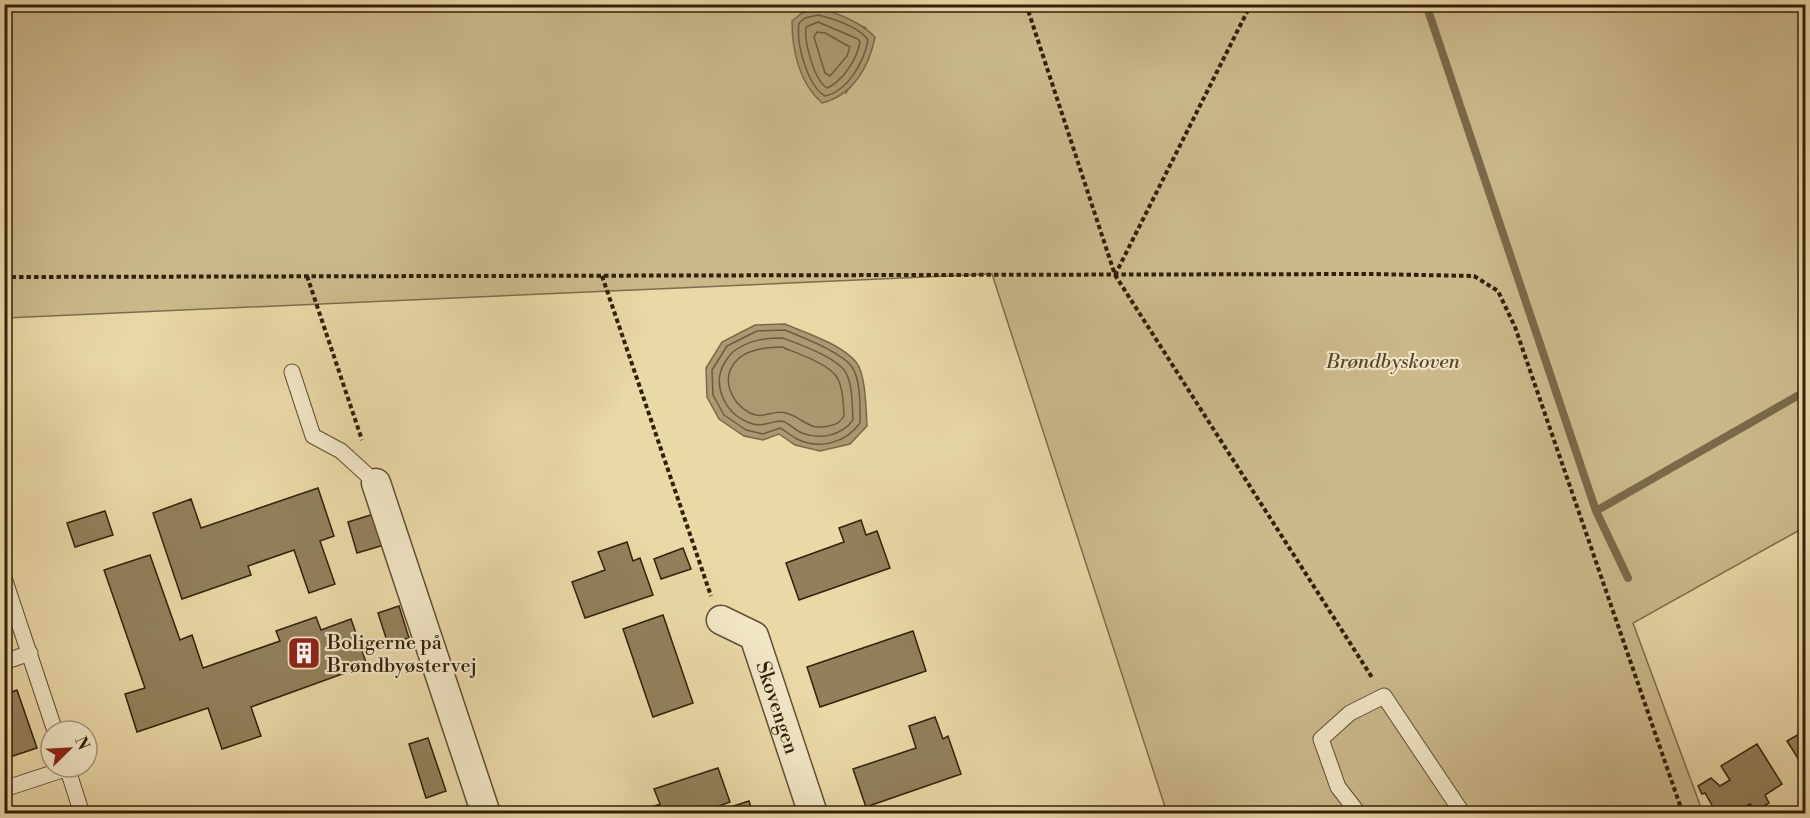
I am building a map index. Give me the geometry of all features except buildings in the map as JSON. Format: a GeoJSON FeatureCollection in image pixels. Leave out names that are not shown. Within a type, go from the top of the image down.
{"type":"FeatureCollection","features":[{"type":"Feature","properties":{"kind":"street"},"geometry":{"type":"LineString","coordinates":[[376,483],[486,813]]}},
{"type":"Feature","properties":{"kind":"street","name":"Skovengen"},"geometry":{"type":"LineString","coordinates":[[721,620],[754,636],[813,813]]}},
{"type":"Feature","properties":{"kind":"lane"},"geometry":{"type":"LineString","coordinates":[[292,372],[313,436],[341,451],[376,483]]}},
{"type":"Feature","properties":{"kind":"lane"},"geometry":{"type":"LineString","coordinates":[[4,578],[51,719]]}},
{"type":"Feature","properties":{"kind":"lane"},"geometry":{"type":"LineString","coordinates":[[4,662],[30,653]]}},
{"type":"Feature","properties":{"kind":"lane"},"geometry":{"type":"LineString","coordinates":[[1359,813],[1338,787],[1321,739],[1350,713],[1384,696],[1463,813]]}},
{"type":"Feature","properties":{"kind":"lane"},"geometry":{"type":"LineString","coordinates":[[4,789],[39,777]]}},
{"type":"Feature","properties":{"kind":"lane"},"geometry":{"type":"LineString","coordinates":[[71,779],[82,813]]}},
{"type":"Feature","properties":{"kind":"path"},"geometry":{"type":"LineString","coordinates":[[1026,4],[1115,275],[1384,696]]}},
{"type":"Feature","properties":{"kind":"path"},"geometry":{"type":"LineString","coordinates":[[1115,275],[1251,4]]}},
{"type":"Feature","properties":{"kind":"path"},"geometry":{"type":"LineString","coordinates":[[4,277],[1371,274],[1474,276],[1498,291],[1515,327],[1683,813]]}},
{"type":"Feature","properties":{"kind":"path"},"geometry":{"type":"LineString","coordinates":[[307,276],[376,483]]}},
{"type":"Feature","properties":{"kind":"path"},"geometry":{"type":"LineString","coordinates":[[602,276],[705,580],[721,620]]}},
{"type":"Feature","properties":{"kind":"green space","name":"Brøndbyskoven"},"geometry":{"type":"Polygon","coordinates":[[[4,5],[1805,5],[1805,527],[1633,623],[1703,813],[1167,813],[992,274],[5,318],[4,5]],[[832,12],[846,93],[853,82],[866,28],[832,12]]]}},
{"type":"Feature","properties":{"kind":"water"},"geometry":{"type":"Polygon","coordinates":[[[817,8],[848,19],[875,37],[869,59],[851,87],[843,94],[822,103],[802,76],[795,54],[792,32],[792,21],[802,13],[817,8]]]}},
{"type":"Feature","properties":{"kind":"water"},"geometry":{"type":"Polygon","coordinates":[[[785,324],[842,350],[856,362],[862,375],[865,392],[867,426],[850,444],[820,451],[795,445],[779,434],[763,440],[744,436],[719,419],[707,397],[706,368],[722,342],[755,325],[785,324]]]}},
{"type":"Feature","properties":{"kind":"waterway"},"geometry":{"type":"LineString","coordinates":[[1426,4],[1596,511],[1628,578]]}},
{"type":"Feature","properties":{"kind":"waterway"},"geometry":{"type":"LineString","coordinates":[[1596,511],[1806,391]]}},
{"type":"Feature","properties":{"kind":"place","name":"Boligerne på Brøndbyøstervej"},"geometry":{"type":"Point","coordinates":[304,653]}}]}
